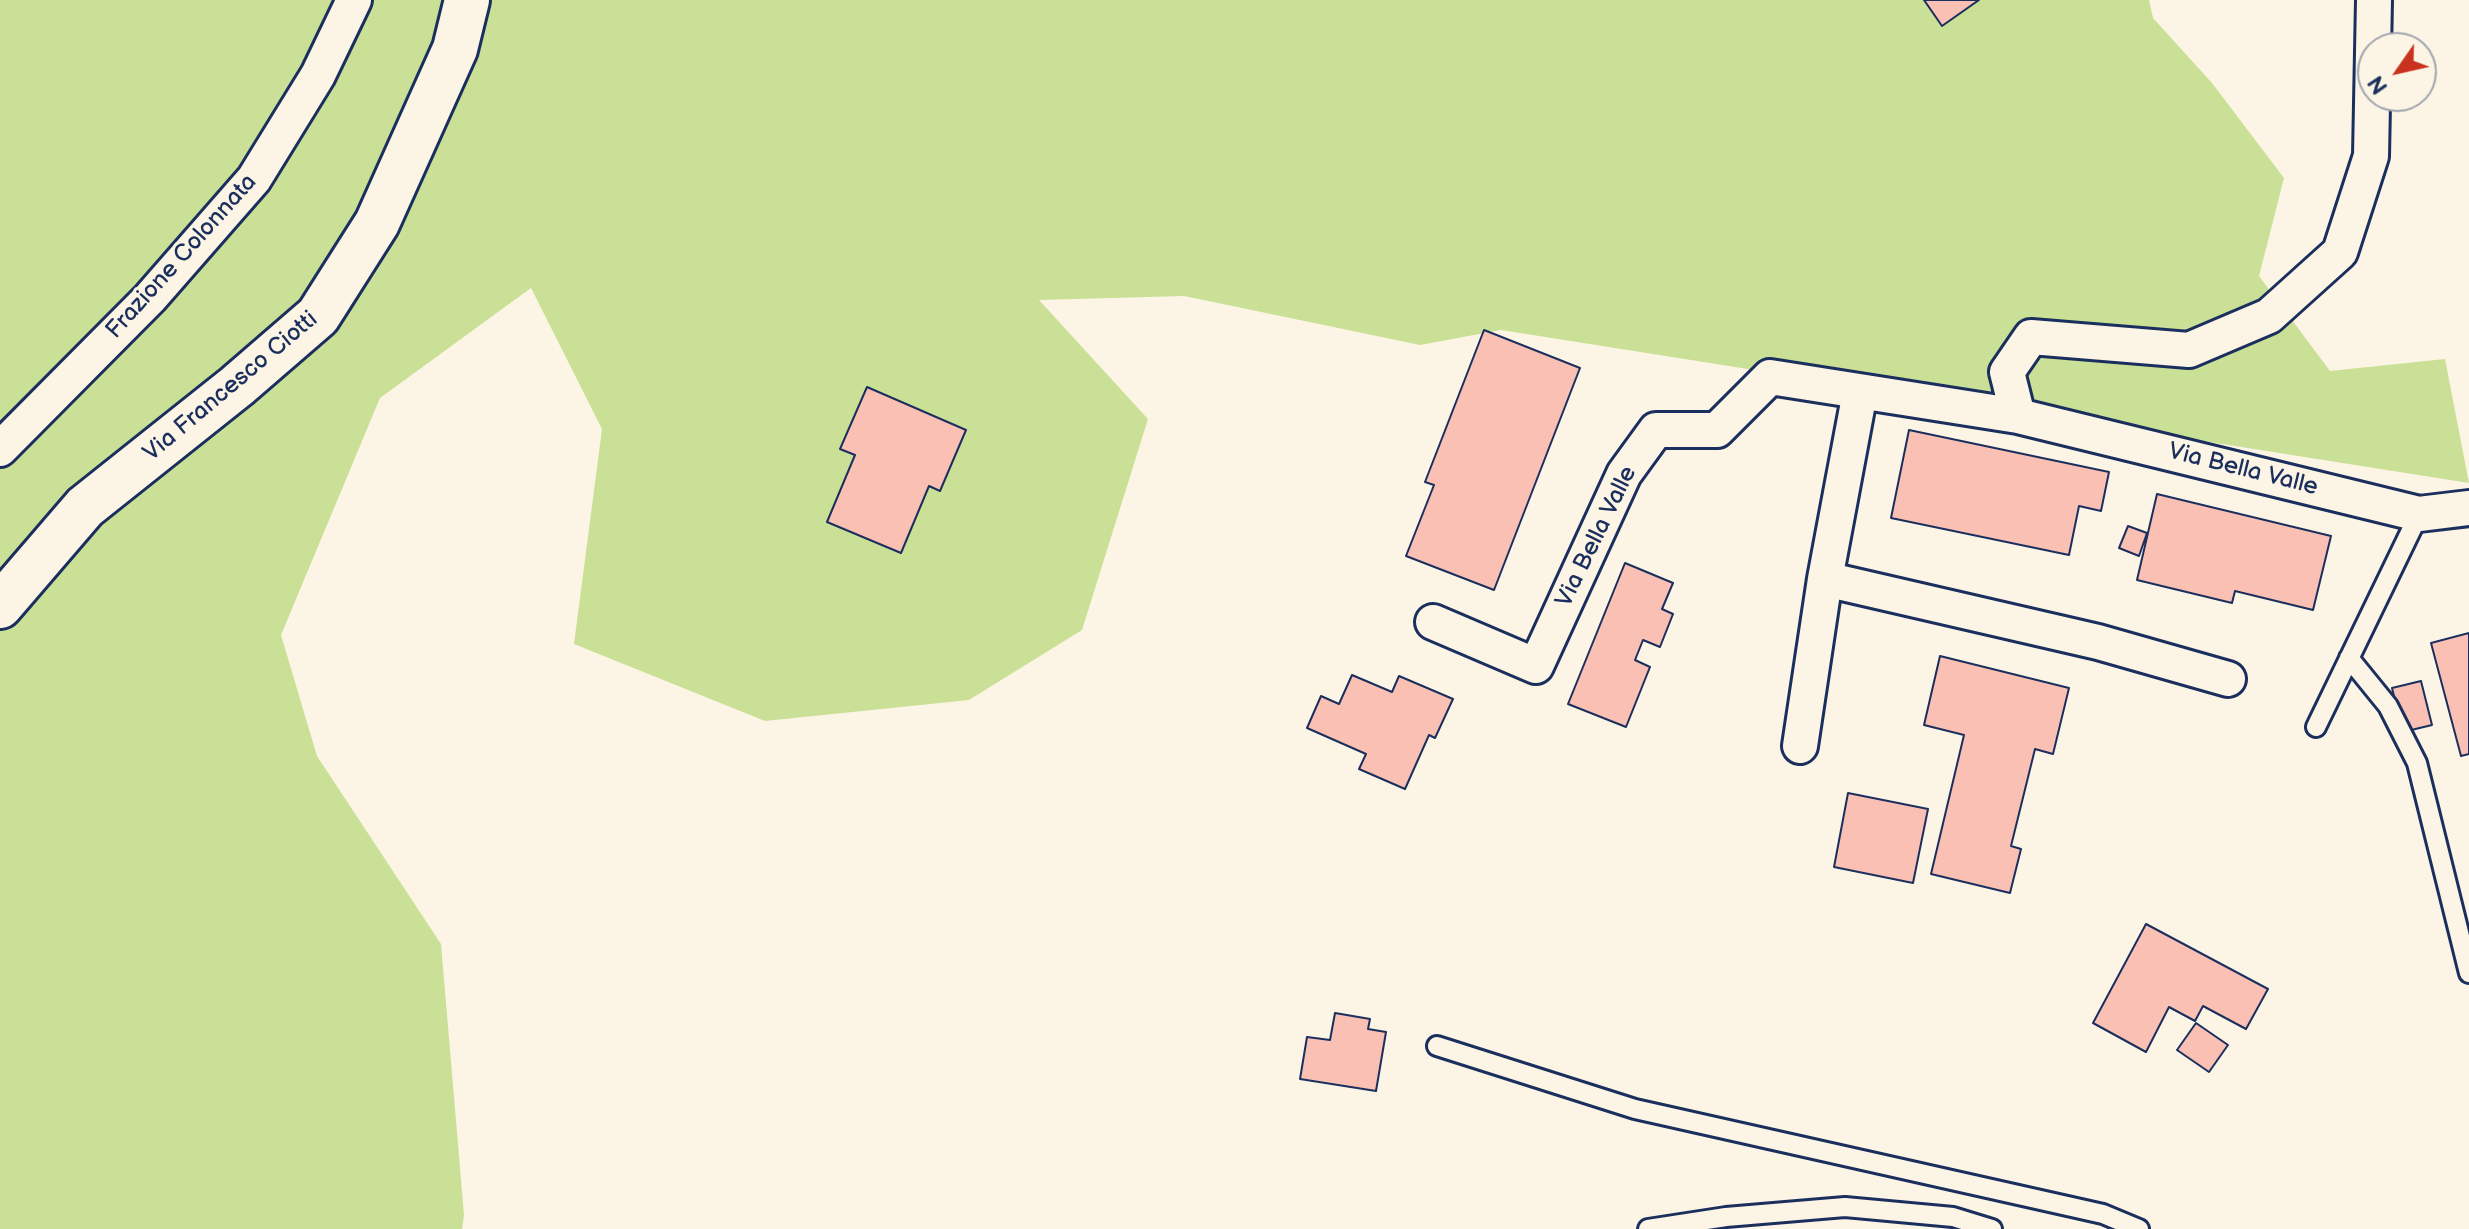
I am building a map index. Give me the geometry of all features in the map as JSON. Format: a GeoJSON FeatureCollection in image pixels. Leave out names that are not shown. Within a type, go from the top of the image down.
{"type":"FeatureCollection","features":[{"type":"Feature","properties":{"kind":"street","name":"Frazione Colonnata"},"geometry":{"type":"LineString","coordinates":[[0,449],[150,298],[254,179],[318,75],[354,0]]}},
{"type":"Feature","properties":{"kind":"street","name":"Via Francesco Ciotti"},"geometry":{"type":"LineString","coordinates":[[0,606],[85,507],[237,386],[318,316],[377,223],[455,49],[467,0]]}},
{"type":"Feature","properties":{"kind":"street"},"geometry":{"type":"LineString","coordinates":[[2018,416],[2007,372],[2031,337],[2189,350],[2269,316],[2340,252],[2371,156],[2374,0]]}},
{"type":"Feature","properties":{"kind":"street","name":"Via Bella Valle"},"geometry":{"type":"LineString","coordinates":[[1433,622],[1536,666],[1624,474],[1656,430],[1717,430],[1770,377],[2018,416],[2419,514],[2469,508]]}},
{"type":"Feature","properties":{"kind":"street"},"geometry":{"type":"LineString","coordinates":[[1800,746],[1825,579],[1860,392]]}},
{"type":"Feature","properties":{"kind":"street"},"geometry":{"type":"LineString","coordinates":[[1825,579],[2098,642],[2228,679]]}},
{"type":"Feature","properties":{"kind":"lane"},"geometry":{"type":"LineString","coordinates":[[2316,727],[2419,514]]}},
{"type":"Feature","properties":{"kind":"lane"},"geometry":{"type":"LineString","coordinates":[[2349,658],[2388,706],[2417,763],[2469,973]]}},
{"type":"Feature","properties":{"kind":"lane"},"geometry":{"type":"LineString","coordinates":[[1437,1046],[1635,1109],[2103,1214],[2139,1229]]}},
{"type":"Feature","properties":{"kind":"lane"},"geometry":{"type":"LineString","coordinates":[[1648,1229],[1726,1217],[1845,1207],[1953,1217],[1992,1229]]}},
{"type":"Feature","properties":{"kind":"green space"},"geometry":{"type":"Polygon","coordinates":[[[0,0],[2149,0],[2153,18],[2212,83],[2284,178],[2259,276],[2330,371],[2445,359],[2469,483],[1501,330],[1420,345],[1184,296],[1039,300],[1148,419],[1082,630],[969,700],[765,721],[574,644],[602,429],[531,288],[380,398],[281,635],[317,756],[441,944],[464,1215],[462,1229],[0,1229],[0,0]]]}},
{"type":"Feature","properties":{"kind":"building"},"geometry":{"type":"Polygon","coordinates":[[[1924,0],[1979,0],[1942,26],[1924,0]]]}},
{"type":"Feature","properties":{"kind":"building"},"geometry":{"type":"Polygon","coordinates":[[[1484,330],[1580,368],[1494,590],[1406,556],[1434,485],[1425,482],[1484,330]]]}},
{"type":"Feature","properties":{"kind":"building"},"geometry":{"type":"Polygon","coordinates":[[[867,387],[966,430],[940,491],[929,486],[901,553],[827,522],[855,455],[840,449],[867,387]]]}},
{"type":"Feature","properties":{"kind":"building"},"geometry":{"type":"Polygon","coordinates":[[[1909,430],[2109,472],[2101,511],[2079,506],[2069,555],[1891,518],[1909,430]]]}},
{"type":"Feature","properties":{"kind":"building"},"geometry":{"type":"Polygon","coordinates":[[[2157,494],[2331,536],[2313,610],[2235,591],[2232,603],[2137,580],[2157,494]]]}},
{"type":"Feature","properties":{"kind":"building"},"geometry":{"type":"Polygon","coordinates":[[[2128,526],[2147,533],[2139,556],[2119,548],[2128,526]]]}},
{"type":"Feature","properties":{"kind":"building"},"geometry":{"type":"Polygon","coordinates":[[[1625,563],[1673,583],[1662,609],[1673,614],[1660,647],[1643,640],[1635,660],[1650,667],[1626,727],[1568,704],[1625,563]]]}},
{"type":"Feature","properties":{"kind":"building"},"geometry":{"type":"Polygon","coordinates":[[[2469,633],[2469,754],[2461,756],[2431,643],[2469,633]]]}},
{"type":"Feature","properties":{"kind":"building"},"geometry":{"type":"Polygon","coordinates":[[[1940,656],[2069,688],[2053,754],[2035,749],[2011,846],[2021,849],[2010,893],[1931,874],[1964,735],[1924,725],[1940,656]]]}},
{"type":"Feature","properties":{"kind":"building"},"geometry":{"type":"Polygon","coordinates":[[[1352,675],[1392,692],[1399,676],[1453,699],[1435,738],[1429,735],[1405,789],[1359,769],[1366,754],[1307,728],[1321,696],[1339,704],[1352,675]]]}},
{"type":"Feature","properties":{"kind":"building"},"geometry":{"type":"Polygon","coordinates":[[[2421,681],[2432,725],[2403,732],[2392,688],[2421,681]]]}},
{"type":"Feature","properties":{"kind":"building"},"geometry":{"type":"Polygon","coordinates":[[[1848,793],[1928,809],[1913,883],[1834,867],[1848,793]]]}},
{"type":"Feature","properties":{"kind":"building"},"geometry":{"type":"Polygon","coordinates":[[[2146,924],[2268,989],[2246,1029],[2203,1006],[2195,1021],[2169,1007],[2146,1052],[2093,1023],[2146,924]]]}},
{"type":"Feature","properties":{"kind":"building"},"geometry":{"type":"Polygon","coordinates":[[[1335,1013],[1370,1019],[1368,1029],[1386,1032],[1376,1091],[1300,1079],[1307,1037],[1330,1040],[1335,1013]]]}},
{"type":"Feature","properties":{"kind":"building"},"geometry":{"type":"Polygon","coordinates":[[[2196,1023],[2228,1045],[2209,1072],[2177,1050],[2196,1023]]]}}]}
